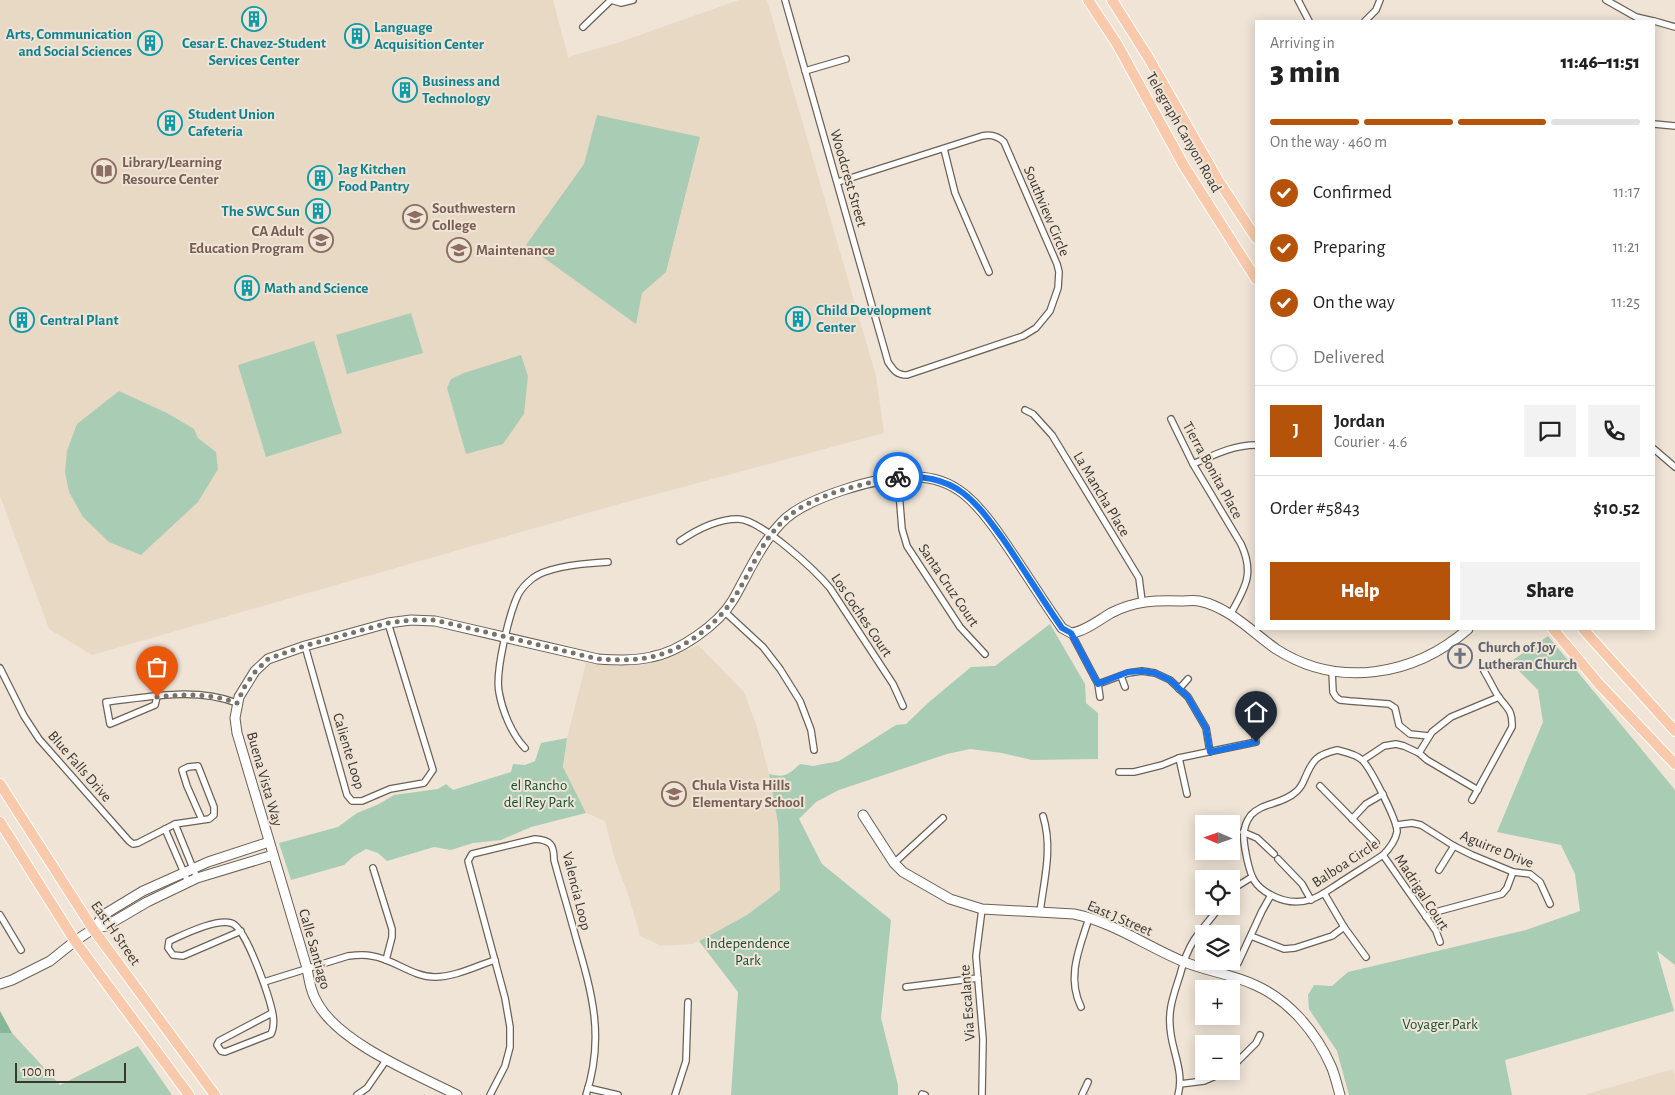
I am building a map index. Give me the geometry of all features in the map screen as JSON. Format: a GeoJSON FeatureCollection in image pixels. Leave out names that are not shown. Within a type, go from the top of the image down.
{"type":"FeatureCollection","features":[{"type":"Feature","properties":{"kind":"main road","name":"Telegraph Canyon Road"},"geometry":{"type":"LineString","coordinates":[[1088,0],[1117,44],[1184,166],[1255,277]]}},
{"type":"Feature","properties":{"kind":"main road","name":"Telegraph Canyon Road"},"geometry":{"type":"LineString","coordinates":[[1112,0],[1148,57],[1218,180],[1255,236]]}},
{"type":"Feature","properties":{"kind":"main road"},"geometry":{"type":"LineString","coordinates":[[1554,630],[1599,684],[1675,764]]}},
{"type":"Feature","properties":{"kind":"main road"},"geometry":{"type":"LineString","coordinates":[[1584,630],[1675,731]]}},
{"type":"Feature","properties":{"kind":"main road","name":"East H Street"},"geometry":{"type":"LineString","coordinates":[[0,784],[93,930],[214,1095]]}},
{"type":"Feature","properties":{"kind":"main road"},"geometry":{"type":"LineString","coordinates":[[0,822],[75,941],[189,1095]]}},
{"type":"Feature","properties":{"kind":"street"},"geometry":{"type":"LineString","coordinates":[[584,27],[611,0],[621,3],[633,0]]}},
{"type":"Feature","properties":{"kind":"street","name":"Woodcrest Street"},"geometry":{"type":"LineString","coordinates":[[785,0],[888,362]]}},
{"type":"Feature","properties":{"kind":"street"},"geometry":{"type":"LineString","coordinates":[[1298,0],[1308,20]]}},
{"type":"Feature","properties":{"kind":"street"},"geometry":{"type":"LineString","coordinates":[[1366,20],[1376,10],[1380,0]]}},
{"type":"Feature","properties":{"kind":"street"},"geometry":{"type":"LineString","coordinates":[[1606,0],[1636,17],[1650,20]]}},
{"type":"Feature","properties":{"kind":"street"},"geometry":{"type":"LineString","coordinates":[[1655,21],[1675,26]]}},
{"type":"Feature","properties":{"kind":"street"},"geometry":{"type":"LineString","coordinates":[[805,70],[846,59]]}},
{"type":"Feature","properties":{"kind":"street"},"geometry":{"type":"LineString","coordinates":[[1655,124],[1675,126]]}},
{"type":"Feature","properties":{"kind":"street","name":"Southview Circle"},"geometry":{"type":"LineString","coordinates":[[838,182],[986,135],[995,136],[1004,142],[1057,264],[1059,280],[1056,296],[1046,318],[1036,328],[1023,336],[907,375],[900,375],[894,371],[888,362]]}},
{"type":"Feature","properties":{"kind":"street"},"geometry":{"type":"LineString","coordinates":[[944,149],[955,193],[988,272]]}},
{"type":"Feature","properties":{"kind":"street","name":"La Mancha Place"},"geometry":{"type":"LineString","coordinates":[[1024,410],[1033,414],[1056,441],[1139,578],[1142,601]]}},
{"type":"Feature","properties":{"kind":"street","name":"Tierra Bonita Place"},"geometry":{"type":"LineString","coordinates":[[1171,418],[1193,464],[1247,556],[1249,572],[1246,584],[1230,615]]}},
{"type":"Feature","properties":{"kind":"street"},"geometry":{"type":"LineString","coordinates":[[1193,464],[1226,449],[1255,445]]}},
{"type":"Feature","properties":{"kind":"street"},"geometry":{"type":"LineString","coordinates":[[1655,450],[1675,467]]}},
{"type":"Feature","properties":{"kind":"street","name":"Santa Cruz Court"},"geometry":{"type":"LineString","coordinates":[[900,466],[899,492],[902,529],[907,546],[960,627],[985,654]]}},
{"type":"Feature","properties":{"kind":"street","name":"Buena Vista Way"},"geometry":{"type":"LineString","coordinates":[[0,984],[50,961],[75,941],[93,930],[106,926],[147,902],[192,880],[273,855],[237,733],[235,718],[237,703],[245,686],[268,659],[304,646],[388,623],[411,620],[435,620],[598,659],[621,661],[651,657],[686,642],[705,630],[732,602],[758,553],[770,535],[782,522],[805,505],[867,483],[899,477],[921,477],[936,480],[956,489],[972,501],[985,514],[1062,628],[1071,633]]}},
{"type":"Feature","properties":{"kind":"street","name":"Los Coches Court"},"geometry":{"type":"LineString","coordinates":[[680,541],[704,527],[738,519],[749,521],[770,535],[812,568],[830,588],[893,684],[903,706]]}},
{"type":"Feature","properties":{"kind":"street"},"geometry":{"type":"LineString","coordinates":[[525,748],[513,731],[499,692],[499,670],[513,607],[519,592],[539,574],[566,566],[608,562]]}},
{"type":"Feature","properties":{"kind":"street"},"geometry":{"type":"LineString","coordinates":[[1100,697],[1098,684],[1071,633],[1082,630],[1114,612],[1142,601],[1199,601],[1230,615],[1278,650],[1307,664],[1332,671],[1374,673],[1407,664],[1441,649],[1467,630]]}},
{"type":"Feature","properties":{"kind":"street"},"geometry":{"type":"LineString","coordinates":[[724,611],[763,646],[780,669],[800,701],[808,720],[814,750]]}},
{"type":"Feature","properties":{"kind":"street","name":"Caliente Loop"},"geometry":{"type":"LineString","coordinates":[[304,646],[347,795],[352,801],[362,801],[390,789],[424,783],[433,770],[388,623]]}},
{"type":"Feature","properties":{"kind":"street","name":"Blue Falls Drive"},"geometry":{"type":"LineString","coordinates":[[0,668],[24,716],[39,739],[133,844],[174,824]]}},
{"type":"Feature","properties":{"kind":"street"},"geometry":{"type":"LineString","coordinates":[[1098,684],[1128,672],[1142,671],[1155,673],[1170,680],[1188,697],[1206,728],[1210,752]]}},
{"type":"Feature","properties":{"kind":"street"},"geometry":{"type":"LineString","coordinates":[[1332,671],[1333,692],[1340,700],[1389,704],[1395,708],[1399,724],[1410,734],[1430,736]]}},
{"type":"Feature","properties":{"kind":"street"},"geometry":{"type":"LineString","coordinates":[[1472,800],[1512,727],[1512,719],[1507,706],[1499,697],[1484,671]]}},
{"type":"Feature","properties":{"kind":"street"},"geometry":{"type":"LineString","coordinates":[[1121,676],[1125,687]]}},
{"type":"Feature","properties":{"kind":"street"},"geometry":{"type":"LineString","coordinates":[[1179,689],[1188,679]]}},
{"type":"Feature","properties":{"kind":"street"},"geometry":{"type":"LineString","coordinates":[[157,697],[155,706],[110,724],[106,702],[157,697],[192,694],[213,696],[237,703]]}},
{"type":"Feature","properties":{"kind":"street"},"geometry":{"type":"LineString","coordinates":[[1419,753],[1432,732],[1451,717],[1499,697]]}},
{"type":"Feature","properties":{"kind":"street"},"geometry":{"type":"LineString","coordinates":[[1118,772],[1134,772],[1162,765],[1179,758],[1256,742],[1254,732]]}},
{"type":"Feature","properties":{"kind":"street"},"geometry":{"type":"LineString","coordinates":[[1363,760],[1374,752],[1390,745],[1404,746],[1419,753],[1427,760],[1478,790]]}},
{"type":"Feature","properties":{"kind":"street"},"geometry":{"type":"LineString","coordinates":[[1240,885],[1252,878],[1243,832],[1252,815],[1265,806],[1291,797],[1301,787],[1311,764],[1320,755],[1337,750],[1347,752],[1363,760],[1383,794],[1396,826]]}},
{"type":"Feature","properties":{"kind":"street"},"geometry":{"type":"LineString","coordinates":[[1179,758],[1188,794]]}},
{"type":"Feature","properties":{"kind":"street"},"geometry":{"type":"LineString","coordinates":[[192,880],[193,868],[174,824],[202,820],[209,819],[214,815],[214,807],[198,766],[188,767],[182,770],[202,820]]}},
{"type":"Feature","properties":{"kind":"street"},"geometry":{"type":"LineString","coordinates":[[1320,786],[1376,843]]}},
{"type":"Feature","properties":{"kind":"street"},"geometry":{"type":"LineString","coordinates":[[1352,818],[1366,804],[1383,794]]}},
{"type":"Feature","properties":{"kind":"street","name":"East J Street"},"geometry":{"type":"LineString","coordinates":[[862,815],[894,863],[903,872],[950,899],[982,909],[1074,914],[1090,918],[1184,962],[1254,984],[1272,994],[1295,1013],[1317,1039],[1332,1067],[1340,1095]]}},
{"type":"Feature","properties":{"kind":"street"},"geometry":{"type":"LineString","coordinates":[[1040,912],[1049,848],[1047,827],[1043,816]]}},
{"type":"Feature","properties":{"kind":"street"},"geometry":{"type":"LineString","coordinates":[[894,863],[943,818]]}},
{"type":"Feature","properties":{"kind":"street","name":"Aguirre Drive"},"geometry":{"type":"LineString","coordinates":[[1396,826],[1412,823],[1421,824],[1454,846],[1513,872],[1530,874],[1540,882],[1550,904]]}},
{"type":"Feature","properties":{"kind":"street","name":"Balboa Circle"},"geometry":{"type":"LineString","coordinates":[[1252,878],[1264,891],[1281,900],[1290,902],[1311,900],[1383,855],[1391,847],[1397,832],[1396,826]]}},
{"type":"Feature","properties":{"kind":"street"},"geometry":{"type":"LineString","coordinates":[[165,829],[184,872],[192,880]]}},
{"type":"Feature","properties":{"kind":"street"},"geometry":{"type":"LineString","coordinates":[[1243,832],[1257,838],[1276,856],[1302,884],[1311,900]]}},
{"type":"Feature","properties":{"kind":"street","name":"Valencia Loop"},"geometry":{"type":"LineString","coordinates":[[490,1095],[505,1066],[511,1037],[506,998],[468,862],[472,854],[535,839],[549,842],[554,849],[554,860],[591,989],[596,1036],[594,1060],[586,1095]]}},
{"type":"Feature","properties":{"kind":"street","name":"Buena Vista Way"},"geometry":{"type":"LineString","coordinates":[[93,930],[105,914],[143,891],[193,868],[269,842]]}},
{"type":"Feature","properties":{"kind":"street"},"geometry":{"type":"LineString","coordinates":[[1439,870],[1454,846]]}},
{"type":"Feature","properties":{"kind":"street","name":"Calle Santiago"},"geometry":{"type":"LineString","coordinates":[[273,855],[313,996],[327,1018],[345,1034],[387,1059],[457,1095]]}},
{"type":"Feature","properties":{"kind":"street","name":"Madrigal Court"},"geometry":{"type":"LineString","coordinates":[[1383,855],[1436,931],[1440,942]]}},
{"type":"Feature","properties":{"kind":"street"},"geometry":{"type":"LineString","coordinates":[[372,868],[392,930],[392,938],[386,960]]}},
{"type":"Feature","properties":{"kind":"street"},"geometry":{"type":"LineString","coordinates":[[1426,917],[1432,913],[1502,894],[1507,888],[1513,872]]}},
{"type":"Feature","properties":{"kind":"street"},"geometry":{"type":"LineString","coordinates":[[1324,893],[1344,927],[1366,957]]}},
{"type":"Feature","properties":{"kind":"street"},"geometry":{"type":"LineString","coordinates":[[1240,959],[1271,895]]}},
{"type":"Feature","properties":{"kind":"street","name":"Via Escalante"},"geometry":{"type":"LineString","coordinates":[[982,909],[976,944],[983,1041],[982,1095]]}},
{"type":"Feature","properties":{"kind":"street"},"geometry":{"type":"LineString","coordinates":[[0,915],[21,950]]}},
{"type":"Feature","properties":{"kind":"street"},"geometry":{"type":"LineString","coordinates":[[1178,1095],[1180,1084],[1179,1070],[1171,1035],[1170,1009],[1172,995],[1184,962],[1195,940],[1213,915]]}},
{"type":"Feature","properties":{"kind":"street"},"geometry":{"type":"LineString","coordinates":[[1081,1007],[1076,997],[1074,966],[1090,918]]}},
{"type":"Feature","properties":{"kind":"street"},"geometry":{"type":"LineString","coordinates":[[241,931],[183,956],[176,957],[168,948],[169,941],[211,925],[224,922],[235,924],[241,931],[264,982],[272,1013],[273,1029],[271,1034],[225,1052],[218,1048],[219,1041],[272,1013]]}},
{"type":"Feature","properties":{"kind":"street"},"geometry":{"type":"LineString","coordinates":[[0,928],[6,924]]}},
{"type":"Feature","properties":{"kind":"street"},"geometry":{"type":"LineString","coordinates":[[1251,936],[1284,949],[1295,948],[1332,936],[1344,927]]}},
{"type":"Feature","properties":{"kind":"street"},"geometry":{"type":"LineString","coordinates":[[264,982],[354,955],[373,956],[418,974],[434,977],[450,975],[495,960]]}},
{"type":"Feature","properties":{"kind":"street"},"geometry":{"type":"LineString","coordinates":[[906,986],[978,978]]}},
{"type":"Feature","properties":{"kind":"street"},"geometry":{"type":"LineString","coordinates":[[675,1095],[686,1061],[688,1002]]}},
{"type":"Feature","properties":{"kind":"street"},"geometry":{"type":"LineString","coordinates":[[1240,1059],[1256,1043],[1260,1035]]}},
{"type":"Feature","properties":{"kind":"street"},"geometry":{"type":"LineString","coordinates":[[357,1095],[367,1088],[387,1059]]}},
{"type":"Feature","properties":{"kind":"street"},"geometry":{"type":"LineString","coordinates":[[1180,1084],[1208,1080]]}},
{"type":"Feature","properties":{"kind":"street"},"geometry":{"type":"LineString","coordinates":[[1082,1095],[1088,1082]]}},
{"type":"Feature","properties":{"kind":"street"},"geometry":{"type":"LineString","coordinates":[[588,1088],[618,1095]]}},
{"type":"Feature","properties":{"kind":"shaded area","name":"Southwestern College"},"geometry":{"type":"Polygon","coordinates":[[[0,0],[553,0],[568,57],[617,43],[739,0],[767,0],[876,376],[884,433],[612,506],[92,655],[49,629],[0,496],[0,0]]]}},
{"type":"Feature","properties":{"kind":"shaded area","name":"Chula Vista Hills Elementary School"},"geometry":{"type":"Polygon","coordinates":[[[698,645],[744,692],[757,727],[769,774],[778,823],[780,890],[747,915],[692,944],[661,946],[640,936],[629,897],[615,860],[605,821],[586,813],[563,767],[567,738],[586,663],[617,666],[671,657],[698,645]]]}},
{"type":"Feature","properties":{"kind":"shaded area"},"geometry":{"type":"Polygon","coordinates":[[[1673,1069],[1675,1095],[1584,1095],[1673,1069]]]}},
{"type":"Feature","properties":{"kind":"green space"},"geometry":{"type":"Polygon","coordinates":[[[597,115],[700,137],[666,272],[642,293],[636,324],[526,245],[584,164],[597,115]]]}},
{"type":"Feature","properties":{"kind":"green space"},"geometry":{"type":"Polygon","coordinates":[[[411,313],[423,353],[347,374],[336,335],[411,313]]]}},
{"type":"Feature","properties":{"kind":"green space"},"geometry":{"type":"Polygon","coordinates":[[[314,341],[342,433],[266,457],[238,365],[314,341]]]}},
{"type":"Feature","properties":{"kind":"green space"},"geometry":{"type":"Polygon","coordinates":[[[521,355],[528,376],[524,414],[503,444],[466,454],[447,388],[451,379],[521,355]]]}},
{"type":"Feature","properties":{"kind":"green space"},"geometry":{"type":"Polygon","coordinates":[[[119,391],[167,413],[194,429],[198,438],[216,452],[218,469],[198,502],[141,555],[109,542],[83,517],[69,492],[65,472],[67,451],[77,424],[119,391]]]}},
{"type":"Feature","properties":{"kind":"green space","name":"Independence Park"},"geometry":{"type":"Polygon","coordinates":[[[1050,624],[1085,684],[1086,703],[1098,713],[1098,759],[1032,760],[1002,753],[970,749],[947,754],[839,790],[816,802],[799,819],[822,864],[891,920],[881,1018],[898,1085],[898,1095],[731,1095],[738,992],[699,941],[747,915],[780,890],[778,823],[769,774],[786,775],[800,764],[813,766],[839,761],[896,725],[906,724],[971,667],[995,666],[1050,624]]]}},
{"type":"Feature","properties":{"kind":"green space","name":"Voyager Park"},"geometry":{"type":"Polygon","coordinates":[[[1548,636],[1675,790],[1675,965],[1657,951],[1674,1011],[1505,1060],[1512,1095],[1349,1095],[1337,1051],[1309,1009],[1308,995],[1314,985],[1332,986],[1348,972],[1526,930],[1580,911],[1575,874],[1561,845],[1497,832],[1543,722],[1538,690],[1510,662],[1548,636]]]}},
{"type":"Feature","properties":{"kind":"green space","name":"el Rancho del Rey Park"},"geometry":{"type":"Polygon","coordinates":[[[567,738],[563,767],[586,813],[531,827],[501,840],[473,843],[451,850],[434,847],[387,861],[378,853],[366,849],[344,865],[291,880],[279,843],[338,827],[357,813],[379,804],[394,795],[438,789],[446,784],[453,790],[511,772],[513,764],[525,765],[535,761],[541,743],[567,738]]]}},
{"type":"Feature","properties":{"kind":"green space"},"geometry":{"type":"Polygon","coordinates":[[[0,1011],[12,1033],[0,1033],[0,1011]]]}},
{"type":"Feature","properties":{"kind":"green space"},"geometry":{"type":"Polygon","coordinates":[[[0,1033],[12,1033],[60,1085],[138,1046],[172,1095],[0,1095],[0,1033]]]}},
{"type":"Feature","properties":{"kind":"way so far"},"geometry":{"type":"LineString","coordinates":[[157,697],[192,694],[213,696],[237,703],[245,686],[268,659],[304,646],[388,623],[411,620],[435,620],[598,659],[621,661],[651,657],[686,642],[718,619],[732,602],[758,553],[770,535],[792,513],[805,505],[830,495],[867,483],[898,477]]}},
{"type":"Feature","properties":{"kind":"place","name":"Cesar E. Chavez-Student Services Center"},"geometry":{"type":"Point","coordinates":[254,19]}},
{"type":"Feature","properties":{"kind":"place","name":"Language Acquisition Center"},"geometry":{"type":"Point","coordinates":[357,36]}},
{"type":"Feature","properties":{"kind":"place","name":"Arts, Communication and Social Sciences"},"geometry":{"type":"Point","coordinates":[150,43]}},
{"type":"Feature","properties":{"kind":"place","name":"Business and Technology"},"geometry":{"type":"Point","coordinates":[405,90]}},
{"type":"Feature","properties":{"kind":"place","name":"Student Union Cafeteria"},"geometry":{"type":"Point","coordinates":[170,123]}},
{"type":"Feature","properties":{"kind":"place","name":"Library/Learning Resource Center"},"geometry":{"type":"Point","coordinates":[104,171]}},
{"type":"Feature","properties":{"kind":"place","name":"Jag Kitchen Food Pantry"},"geometry":{"type":"Point","coordinates":[320,178]}},
{"type":"Feature","properties":{"kind":"place","name":"The SWC Sun"},"geometry":{"type":"Point","coordinates":[318,211]}},
{"type":"Feature","properties":{"kind":"place","name":"Southwestern College"},"geometry":{"type":"Point","coordinates":[415,217]}},
{"type":"Feature","properties":{"kind":"place","name":"CA Adult Education Program"},"geometry":{"type":"Point","coordinates":[321,240]}},
{"type":"Feature","properties":{"kind":"place","name":"Maintenance"},"geometry":{"type":"Point","coordinates":[459,250]}},
{"type":"Feature","properties":{"kind":"place","name":"Math and Science"},"geometry":{"type":"Point","coordinates":[247,288]}},
{"type":"Feature","properties":{"kind":"place","name":"Child Development Center"},"geometry":{"type":"Point","coordinates":[798,319]}},
{"type":"Feature","properties":{"kind":"place","name":"Central Plant"},"geometry":{"type":"Point","coordinates":[22,320]}},
{"type":"Feature","properties":{"kind":"place","name":"Church of Joy Lutheran Church"},"geometry":{"type":"Point","coordinates":[1460,656]}},
{"type":"Feature","properties":{"kind":"place","name":"Chula Vista Hills Elementary School"},"geometry":{"type":"Point","coordinates":[674,794]}},
{"type":"Feature","properties":{"kind":"route"},"geometry":{"type":"LineString","coordinates":[[898,477],[921,477],[943,482],[963,493],[984,512],[1062,628],[1071,633],[1098,684],[1128,672],[1142,671],[1155,673],[1170,680],[1188,697],[1206,728],[1210,752],[1256,742]]}}]}
